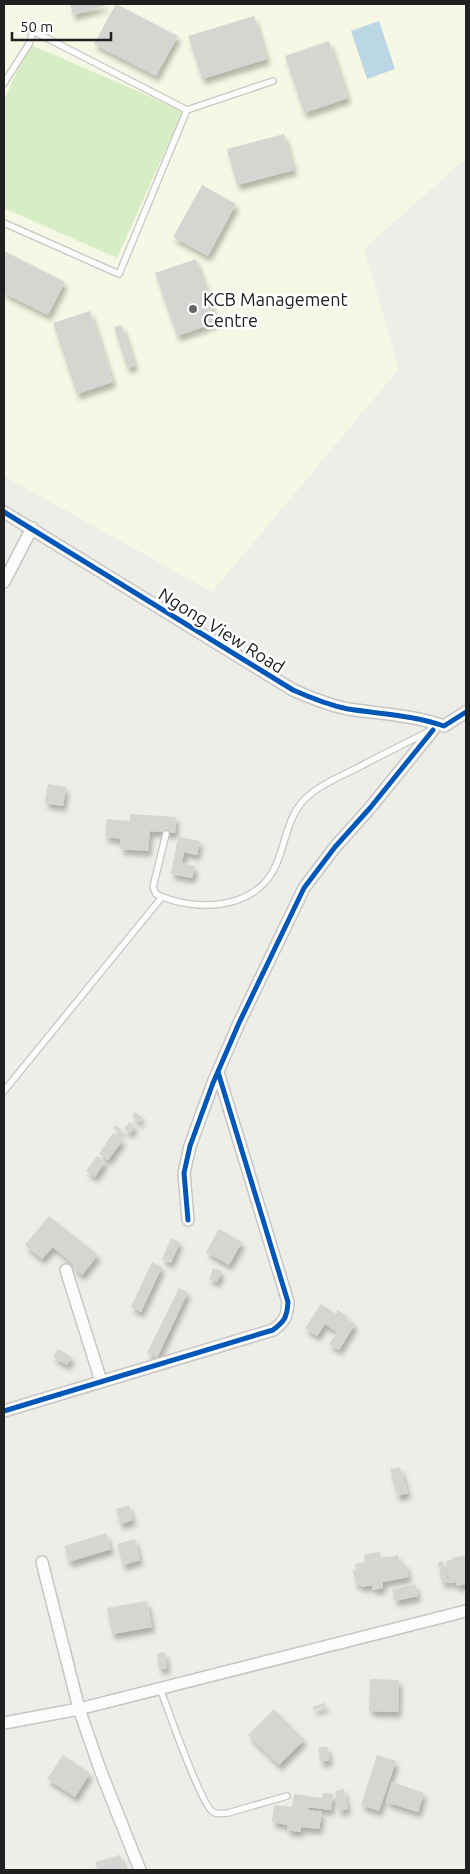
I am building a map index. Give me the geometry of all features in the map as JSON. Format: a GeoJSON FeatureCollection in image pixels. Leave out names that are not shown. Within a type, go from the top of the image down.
{"type":"FeatureCollection","features":[{"type":"Feature","properties":{"kind":"street","name":"Ngong View Road"},"geometry":{"type":"LineString","coordinates":[[4,512],[293,690],[319,702],[347,709],[412,717],[444,726]]}},
{"type":"Feature","properties":{"kind":"street"},"geometry":{"type":"LineString","coordinates":[[4,582],[32,528]]}},
{"type":"Feature","properties":{"kind":"street"},"geometry":{"type":"LineString","coordinates":[[444,726],[466,712]]}},
{"type":"Feature","properties":{"kind":"street"},"geometry":{"type":"LineString","coordinates":[[188,1220],[184,1173],[190,1146],[239,1023],[304,888],[335,847],[370,808],[433,730]]}},
{"type":"Feature","properties":{"kind":"street"},"geometry":{"type":"LineString","coordinates":[[4,1411],[273,1330],[284,1322],[288,1302],[218,1072]]}},
{"type":"Feature","properties":{"kind":"street"},"geometry":{"type":"LineString","coordinates":[[66,1270],[101,1381]]}},
{"type":"Feature","properties":{"kind":"street"},"geometry":{"type":"LineString","coordinates":[[42,1562],[79,1709],[101,1772],[140,1870]]}},
{"type":"Feature","properties":{"kind":"street"},"geometry":{"type":"LineString","coordinates":[[4,1723],[79,1709],[466,1611]]}},
{"type":"Feature","properties":{"kind":"lane"},"geometry":{"type":"LineString","coordinates":[[4,83],[29,44],[34,31],[187,110],[273,81]]}},
{"type":"Feature","properties":{"kind":"lane"},"geometry":{"type":"LineString","coordinates":[[4,223],[119,274],[187,110]]}},
{"type":"Feature","properties":{"kind":"lane"},"geometry":{"type":"LineString","coordinates":[[166,834],[153,887],[156,894],[200,906],[242,899],[252,894],[261,886],[276,866],[296,810],[306,798],[322,786],[444,726]]}},
{"type":"Feature","properties":{"kind":"lane"},"geometry":{"type":"LineString","coordinates":[[4,1091],[162,897]]}},
{"type":"Feature","properties":{"kind":"lane"},"geometry":{"type":"LineString","coordinates":[[160,1688],[183,1752],[205,1802],[212,1812],[218,1814],[228,1813],[287,1796]]}},
{"type":"Feature","properties":{"kind":"shaded area","name":"KCB Management Centre"},"geometry":{"type":"Polygon","coordinates":[[[4,4],[466,4],[466,158],[364,249],[399,369],[212,592],[4,476],[4,4]]]}},
{"type":"Feature","properties":{"kind":"green space"},"geometry":{"type":"Polygon","coordinates":[[[29,44],[183,111],[117,258],[4,208],[4,101],[29,44]]]}},
{"type":"Feature","properties":{"kind":"water"},"geometry":{"type":"Polygon","coordinates":[[[379,21],[395,69],[367,79],[351,31],[379,21]]]}},
{"type":"Feature","properties":{"kind":"building"},"geometry":{"type":"Polygon","coordinates":[[[70,4],[104,4],[105,6],[73,15],[70,4]]]}},
{"type":"Feature","properties":{"kind":"building"},"geometry":{"type":"Polygon","coordinates":[[[116,4],[178,36],[156,76],[94,44],[116,4]]]}},
{"type":"Feature","properties":{"kind":"building"},"geometry":{"type":"Polygon","coordinates":[[[254,16],[267,59],[202,79],[188,36],[254,16]]]}},
{"type":"Feature","properties":{"kind":"building"},"geometry":{"type":"Polygon","coordinates":[[[329,41],[348,98],[304,113],[285,56],[329,41]]]}},
{"type":"Feature","properties":{"kind":"building"},"geometry":{"type":"Polygon","coordinates":[[[284,134],[294,170],[237,185],[227,149],[284,134]]]}},
{"type":"Feature","properties":{"kind":"building"},"geometry":{"type":"Polygon","coordinates":[[[202,185],[236,204],[208,256],[173,237],[202,185]]]}},
{"type":"Feature","properties":{"kind":"building"},"geometry":{"type":"Polygon","coordinates":[[[4,251],[65,282],[48,315],[4,293],[4,251]]]}},
{"type":"Feature","properties":{"kind":"building"},"geometry":{"type":"Polygon","coordinates":[[[196,259],[217,322],[177,336],[155,273],[196,259]]]}},
{"type":"Feature","properties":{"kind":"building"},"geometry":{"type":"Polygon","coordinates":[[[90,311],[113,382],[77,394],[53,323],[90,311]]]}},
{"type":"Feature","properties":{"kind":"building"},"geometry":{"type":"Polygon","coordinates":[[[122,325],[135,366],[127,368],[114,327],[122,325]]]}},
{"type":"Feature","properties":{"kind":"building"},"geometry":{"type":"Polygon","coordinates":[[[48,784],[66,787],[63,806],[45,803],[48,784]]]}},
{"type":"Feature","properties":{"kind":"building"},"geometry":{"type":"Polygon","coordinates":[[[130,814],[176,817],[175,833],[150,831],[148,851],[120,849],[121,839],[105,837],[107,819],[130,821],[130,814]]]}},
{"type":"Feature","properties":{"kind":"building"},"geometry":{"type":"Polygon","coordinates":[[[178,837],[200,841],[197,855],[184,852],[182,863],[195,866],[192,878],[171,874],[178,837]]]}},
{"type":"Feature","properties":{"kind":"building"},"geometry":{"type":"Polygon","coordinates":[[[135,1112],[142,1117],[139,1122],[132,1117],[135,1112]]]}},
{"type":"Feature","properties":{"kind":"building"},"geometry":{"type":"Polygon","coordinates":[[[129,1122],[135,1126],[130,1133],[124,1129],[129,1122]]]}},
{"type":"Feature","properties":{"kind":"building"},"geometry":{"type":"Polygon","coordinates":[[[115,1125],[122,1130],[120,1133],[113,1128],[115,1125]]]}},
{"type":"Feature","properties":{"kind":"building"},"geometry":{"type":"Polygon","coordinates":[[[113,1133],[123,1140],[108,1160],[99,1154],[113,1133]]]}},
{"type":"Feature","properties":{"kind":"building"},"geometry":{"type":"Polygon","coordinates":[[[97,1156],[105,1162],[95,1177],[86,1171],[97,1156]]]}},
{"type":"Feature","properties":{"kind":"building"},"geometry":{"type":"Polygon","coordinates":[[[49,1216],[98,1255],[82,1275],[73,1268],[75,1266],[53,1247],[42,1259],[25,1245],[49,1216]]]}},
{"type":"Feature","properties":{"kind":"building"},"geometry":{"type":"Polygon","coordinates":[[[219,1229],[242,1242],[229,1265],[206,1252],[219,1229]]]}},
{"type":"Feature","properties":{"kind":"building"},"geometry":{"type":"Polygon","coordinates":[[[171,1238],[180,1242],[171,1263],[162,1259],[171,1238]]]}},
{"type":"Feature","properties":{"kind":"building"},"geometry":{"type":"Polygon","coordinates":[[[152,1262],[162,1267],[141,1312],[131,1307],[152,1262]]]}},
{"type":"Feature","properties":{"kind":"building"},"geometry":{"type":"Polygon","coordinates":[[[213,1268],[222,1271],[217,1282],[209,1279],[213,1268]]]}},
{"type":"Feature","properties":{"kind":"building"},"geometry":{"type":"Polygon","coordinates":[[[179,1288],[188,1292],[157,1358],[147,1353],[179,1288]]]}},
{"type":"Feature","properties":{"kind":"building"},"geometry":{"type":"Polygon","coordinates":[[[321,1304],[336,1314],[338,1310],[347,1316],[344,1320],[346,1321],[347,1319],[355,1324],[339,1350],[329,1344],[337,1332],[325,1324],[317,1336],[305,1328],[321,1304]]]}},
{"type":"Feature","properties":{"kind":"building"},"geometry":{"type":"Polygon","coordinates":[[[58,1349],[72,1357],[67,1365],[53,1357],[58,1349]]]}},
{"type":"Feature","properties":{"kind":"building"},"geometry":{"type":"Polygon","coordinates":[[[400,1467],[408,1493],[397,1496],[390,1469],[400,1467]]]}},
{"type":"Feature","properties":{"kind":"building"},"geometry":{"type":"Polygon","coordinates":[[[129,1505],[133,1520],[120,1524],[116,1509],[129,1505]]]}},
{"type":"Feature","properties":{"kind":"building"},"geometry":{"type":"Polygon","coordinates":[[[106,1533],[111,1549],[69,1562],[64,1546],[106,1533]]]}},
{"type":"Feature","properties":{"kind":"building"},"geometry":{"type":"Polygon","coordinates":[[[135,1539],[140,1560],[123,1565],[117,1544],[135,1539]]]}},
{"type":"Feature","properties":{"kind":"building"},"geometry":{"type":"Polygon","coordinates":[[[380,1552],[381,1558],[398,1555],[400,1564],[405,1563],[409,1577],[382,1582],[383,1588],[373,1590],[372,1585],[362,1587],[360,1584],[356,1585],[353,1570],[356,1570],[355,1564],[365,1562],[364,1556],[366,1554],[380,1552]]]}},
{"type":"Feature","properties":{"kind":"building"},"geometry":{"type":"Polygon","coordinates":[[[466,1555],[466,1584],[457,1586],[456,1582],[449,1583],[446,1561],[466,1555]]]}},
{"type":"Feature","properties":{"kind":"building"},"geometry":{"type":"Polygon","coordinates":[[[443,1561],[448,1582],[442,1583],[438,1562],[443,1561]]]}},
{"type":"Feature","properties":{"kind":"building"},"geometry":{"type":"Polygon","coordinates":[[[415,1584],[418,1596],[395,1601],[392,1589],[415,1584]]]}},
{"type":"Feature","properties":{"kind":"building"},"geometry":{"type":"Polygon","coordinates":[[[147,1601],[152,1627],[112,1634],[107,1608],[147,1601]]]}},
{"type":"Feature","properties":{"kind":"building"},"geometry":{"type":"Polygon","coordinates":[[[165,1652],[167,1668],[159,1669],[157,1653],[165,1652]]]}},
{"type":"Feature","properties":{"kind":"building"},"geometry":{"type":"Polygon","coordinates":[[[370,1679],[399,1680],[398,1712],[369,1711],[370,1679]]]}},
{"type":"Feature","properties":{"kind":"building"},"geometry":{"type":"Polygon","coordinates":[[[325,1703],[326,1707],[313,1710],[313,1706],[325,1703]]]}},
{"type":"Feature","properties":{"kind":"building"},"geometry":{"type":"Polygon","coordinates":[[[274,1709],[304,1740],[279,1765],[248,1735],[274,1709]]]}},
{"type":"Feature","properties":{"kind":"building"},"geometry":{"type":"Polygon","coordinates":[[[327,1746],[330,1760],[321,1762],[318,1748],[327,1746]]]}},
{"type":"Feature","properties":{"kind":"building"},"geometry":{"type":"Polygon","coordinates":[[[63,1755],[90,1773],[75,1797],[47,1779],[63,1755]]]}},
{"type":"Feature","properties":{"kind":"building"},"geometry":{"type":"Polygon","coordinates":[[[377,1755],[396,1761],[379,1811],[361,1805],[377,1755]]]}},
{"type":"Feature","properties":{"kind":"building"},"geometry":{"type":"Polygon","coordinates":[[[392,1782],[424,1793],[418,1812],[386,1802],[392,1782]]]}},
{"type":"Feature","properties":{"kind":"building"},"geometry":{"type":"Polygon","coordinates":[[[344,1789],[348,1809],[339,1811],[335,1791],[344,1789]]]}},
{"type":"Feature","properties":{"kind":"building"},"geometry":{"type":"Polygon","coordinates":[[[323,1793],[333,1794],[331,1810],[309,1807],[308,1810],[322,1812],[319,1829],[301,1827],[300,1832],[287,1830],[287,1825],[272,1822],[274,1805],[292,1807],[294,1794],[322,1798],[323,1793]]]}},
{"type":"Feature","properties":{"kind":"building"},"geometry":{"type":"Polygon","coordinates":[[[120,1855],[125,1870],[98,1870],[95,1862],[120,1855]]]}},
{"type":"Feature","properties":{"kind":"cycle path"},"geometry":{"type":"LineString","coordinates":[[4,512],[293,690],[320,701],[348,709],[408,717],[444,726],[466,712]]}},
{"type":"Feature","properties":{"kind":"cycle path"},"geometry":{"type":"LineString","coordinates":[[188,1220],[184,1173],[190,1146],[213,1083],[239,1023],[304,888],[335,847],[370,808],[433,730]]}},
{"type":"Feature","properties":{"kind":"cycle path"},"geometry":{"type":"LineString","coordinates":[[4,1411],[273,1330],[285,1318],[288,1302],[218,1072]]}},
{"type":"Feature","properties":{"kind":"place","name":"KCB Management Centre"},"geometry":{"type":"Point","coordinates":[193,309]}}]}
